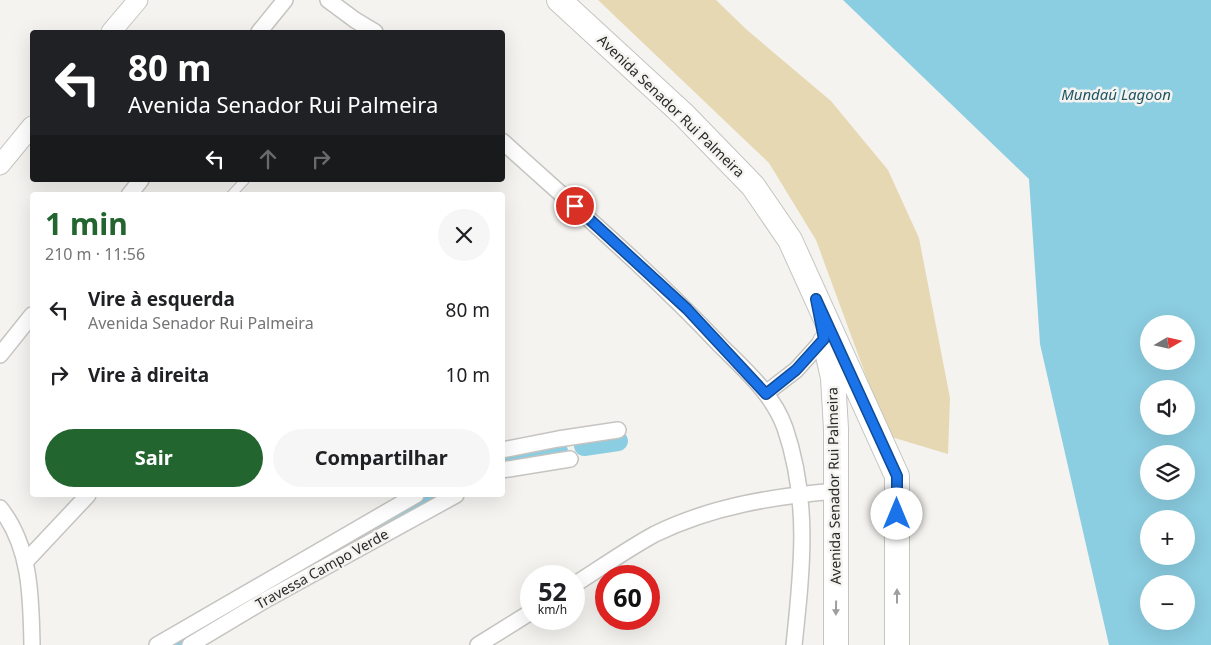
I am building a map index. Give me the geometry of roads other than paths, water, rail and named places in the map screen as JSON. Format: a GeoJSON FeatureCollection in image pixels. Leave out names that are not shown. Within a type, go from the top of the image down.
{"type":"FeatureCollection","features":[{"type":"Feature","properties":{"kind":"main road","name":"Avenida Senador Rui Palmeira"},"geometry":{"type":"LineString","coordinates":[[559,0],[684,116],[753,186],[790,240],[897,476],[897,645]]}},
{"type":"Feature","properties":{"kind":"main road","name":"Avenida Senador Rui Palmeira"},"geometry":{"type":"LineString","coordinates":[[816,299],[833,378],[836,429],[836,645]]}},
{"type":"Feature","properties":{"kind":"street"},"geometry":{"type":"LineString","coordinates":[[113,30],[138,0]]}},
{"type":"Feature","properties":{"kind":"street"},"geometry":{"type":"LineString","coordinates":[[261,30],[285,0]]}},
{"type":"Feature","properties":{"kind":"street"},"geometry":{"type":"LineString","coordinates":[[328,0],[372,30]]}},
{"type":"Feature","properties":{"kind":"street"},"geometry":{"type":"LineString","coordinates":[[0,165],[30,128]]}},
{"type":"Feature","properties":{"kind":"street"},"geometry":{"type":"LineString","coordinates":[[505,144],[687,309],[766,394],[784,427],[800,494],[803,559],[794,645]]}},
{"type":"Feature","properties":{"kind":"street"},"geometry":{"type":"LineString","coordinates":[[131,192],[139,182]]}},
{"type":"Feature","properties":{"kind":"street"},"geometry":{"type":"LineString","coordinates":[[0,355],[30,317]]}},
{"type":"Feature","properties":{"kind":"street"},"geometry":{"type":"LineString","coordinates":[[766,394],[796,370],[824,339]]}},
{"type":"Feature","properties":{"kind":"street"},"geometry":{"type":"LineString","coordinates":[[505,449],[618,430]]}},
{"type":"Feature","properties":{"kind":"street"},"geometry":{"type":"LineString","coordinates":[[505,470],[570,460]]}},
{"type":"Feature","properties":{"kind":"street"},"geometry":{"type":"LineString","coordinates":[[585,578],[655,534],[705,514],[746,503],[837,490]]}},
{"type":"Feature","properties":{"kind":"street"},"geometry":{"type":"LineString","coordinates":[[26,561],[86,497]]}},
{"type":"Feature","properties":{"kind":"street"},"geometry":{"type":"LineString","coordinates":[[157,645],[413,497]]}},
{"type":"Feature","properties":{"kind":"street","name":"Travessa Campo Verde"},"geometry":{"type":"LineString","coordinates":[[190,645],[268,599],[452,497]]}},
{"type":"Feature","properties":{"kind":"street"},"geometry":{"type":"LineString","coordinates":[[0,508],[16,535],[26,561],[31,597],[32,645]]}},
{"type":"Feature","properties":{"kind":"street"},"geometry":{"type":"LineString","coordinates":[[478,645],[520,619]]}},
{"type":"Feature","properties":{"kind":"lane"},"geometry":{"type":"LineString","coordinates":[[234,192],[243,182]]}},
{"type":"Feature","properties":{"kind":"water","name":"Mundaú Lagoon"},"geometry":{"type":"Polygon","coordinates":[[[843,0],[1211,0],[1211,645],[1109,645],[1040,344],[1029,179],[843,0]]]}},
{"type":"Feature","properties":{"kind":"waterway"},"geometry":{"type":"LineString","coordinates":[[584,446],[618,441]]}},
{"type":"Feature","properties":{"kind":"waterway"},"geometry":{"type":"LineString","coordinates":[[505,462],[558,451]]}},
{"type":"Feature","properties":{"kind":"waterway"},"geometry":{"type":"LineString","coordinates":[[382,528],[434,498]]}},
{"type":"Feature","properties":{"kind":"waterway"},"geometry":{"type":"LineString","coordinates":[[176,645],[209,626]]}}]}
